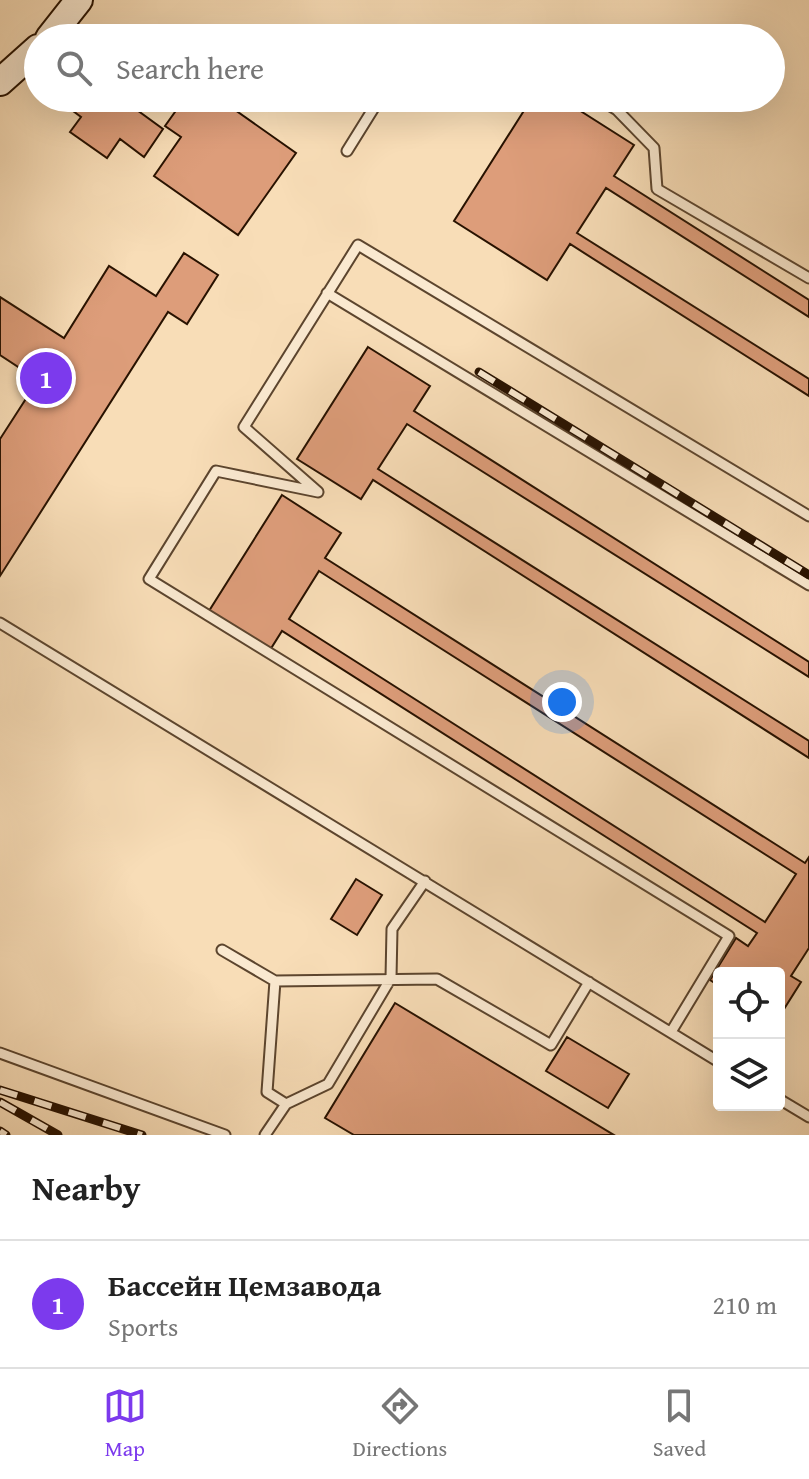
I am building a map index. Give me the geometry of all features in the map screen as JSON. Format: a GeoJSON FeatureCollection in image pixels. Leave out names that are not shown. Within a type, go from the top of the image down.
{"type":"FeatureCollection","features":[{"type":"Feature","properties":{"kind":"street"},"geometry":{"type":"LineString","coordinates":[[60,24],[79,0]]}},
{"type":"Feature","properties":{"kind":"street"},"geometry":{"type":"LineString","coordinates":[[0,82],[24,61]]}},
{"type":"Feature","properties":{"kind":"lane"},"geometry":{"type":"LineString","coordinates":[[347,151],[371,112]]}},
{"type":"Feature","properties":{"kind":"lane"},"geometry":{"type":"LineString","coordinates":[[619,112],[654,148],[657,189],[809,278]]}},
{"type":"Feature","properties":{"kind":"lane"},"geometry":{"type":"LineString","coordinates":[[671,1032],[729,936],[149,579],[216,471],[318,492],[244,427],[358,245],[809,516]]}},
{"type":"Feature","properties":{"kind":"lane"},"geometry":{"type":"LineString","coordinates":[[327,293],[809,585]]}},
{"type":"Feature","properties":{"kind":"lane"},"geometry":{"type":"LineString","coordinates":[[0,623],[713,1058]]}},
{"type":"Feature","properties":{"kind":"lane"},"geometry":{"type":"LineString","coordinates":[[265,1135],[286,1104],[328,1084],[391,978],[392,929],[425,881]]}},
{"type":"Feature","properties":{"kind":"lane"},"geometry":{"type":"LineString","coordinates":[[222,950],[275,981],[437,979],[551,1045],[589,982]]}},
{"type":"Feature","properties":{"kind":"lane"},"geometry":{"type":"LineString","coordinates":[[275,981],[267,1092],[286,1104]]}},
{"type":"Feature","properties":{"kind":"lane"},"geometry":{"type":"LineString","coordinates":[[0,1053],[225,1135]]}},
{"type":"Feature","properties":{"kind":"lane"},"geometry":{"type":"LineString","coordinates":[[785,1103],[809,1117]]}},
{"type":"Feature","properties":{"kind":"building"},"geometry":{"type":"Polygon","coordinates":[[[74,112],[140,112],[163,129],[144,157],[120,139],[107,158],[70,132],[81,117],[74,112]]]}},
{"type":"Feature","properties":{"kind":"building"},"geometry":{"type":"Polygon","coordinates":[[[175,112],[238,112],[296,153],[238,235],[154,176],[181,137],[165,126],[175,112]]]}},
{"type":"Feature","properties":{"kind":"building"},"geometry":{"type":"Polygon","coordinates":[[[523,112],[582,112],[634,145],[614,176],[809,300],[809,317],[606,188],[577,233],[809,379],[809,396],[570,244],[547,280],[454,221],[523,112]]]}},
{"type":"Feature","properties":{"kind":"building"},"geometry":{"type":"Polygon","coordinates":[[[184,253],[218,275],[187,324],[168,312],[0,576],[0,439],[38,380],[0,355],[0,297],[64,338],[109,266],[156,296],[184,253]]]}},
{"type":"Feature","properties":{"kind":"building"},"geometry":{"type":"Polygon","coordinates":[[[368,347],[430,386],[414,411],[809,662],[809,677],[407,424],[378,469],[809,741],[809,758],[373,480],[361,499],[297,459],[368,347]]]}},
{"type":"Feature","properties":{"kind":"building"},"geometry":{"type":"Polygon","coordinates":[[[282,495],[341,533],[325,558],[805,863],[809,857],[809,948],[791,976],[801,982],[785,1007],[785,967],[718,967],[736,938],[748,946],[757,933],[282,631],[270,650],[209,611],[282,495]],[[319,571],[289,619],[765,922],[796,874],[319,571]]]}},
{"type":"Feature","properties":{"kind":"building"},"geometry":{"type":"Polygon","coordinates":[[[356,879],[382,895],[357,935],[331,919],[356,879]]]}},
{"type":"Feature","properties":{"kind":"building"},"geometry":{"type":"Polygon","coordinates":[[[395,1003],[614,1135],[354,1135],[325,1118],[395,1003]]]}},
{"type":"Feature","properties":{"kind":"building"},"geometry":{"type":"Polygon","coordinates":[[[567,1037],[629,1074],[608,1108],[546,1071],[567,1037]]]}},
{"type":"Feature","properties":{"kind":"railway"},"geometry":{"type":"LineString","coordinates":[[479,372],[809,575]]}},
{"type":"Feature","properties":{"kind":"railway"},"geometry":{"type":"LineString","coordinates":[[0,1090],[142,1135]]}},
{"type":"Feature","properties":{"kind":"railway"},"geometry":{"type":"LineString","coordinates":[[0,1102],[58,1135]]}},
{"type":"Feature","properties":{"kind":"railway"},"geometry":{"type":"LineString","coordinates":[[0,1131],[6,1135]]}},
{"type":"Feature","properties":{"kind":"place","name":"Бассейн Цемзавода"},"geometry":{"type":"Point","coordinates":[46,378]}}]}
